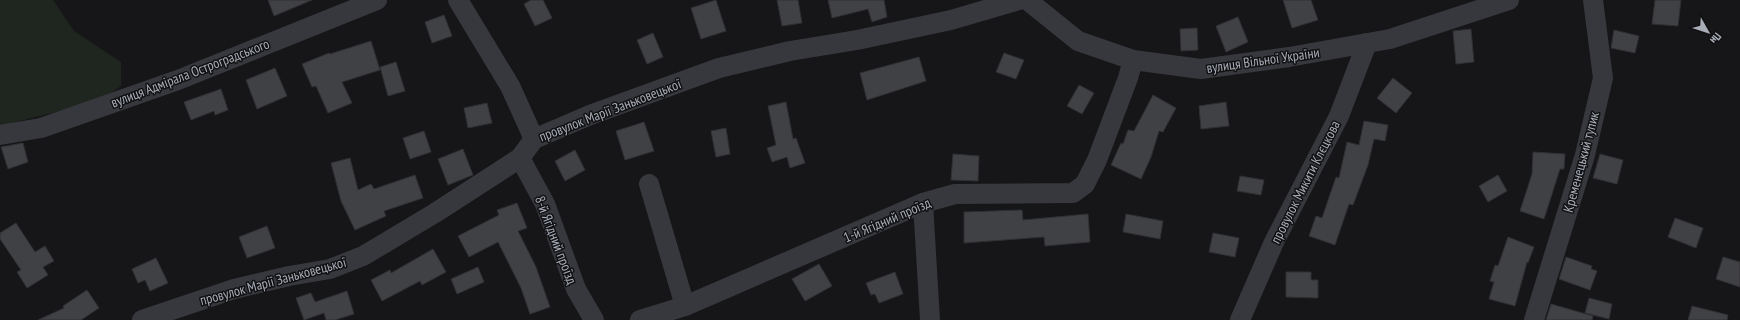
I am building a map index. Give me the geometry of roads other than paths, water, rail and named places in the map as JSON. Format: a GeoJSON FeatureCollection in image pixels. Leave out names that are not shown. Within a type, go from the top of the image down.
{"type":"FeatureCollection","features":[{"type":"Feature","properties":{"kind":"street","name":"вулиця Адмірала Остроградського"},"geometry":{"type":"LineString","coordinates":[[0,135],[41,128],[170,82],[377,0]]}},
{"type":"Feature","properties":{"kind":"street"},"geometry":{"type":"LineString","coordinates":[[458,0],[510,86],[534,139]]}},
{"type":"Feature","properties":{"kind":"street","name":"провулок Марії Заньковецької"},"geometry":{"type":"LineString","coordinates":[[142,320],[189,312],[234,289],[289,276],[330,269],[363,256],[435,213],[520,158],[534,139],[590,115],[719,68],[790,51],[857,40],[950,20],[1019,0]]}},
{"type":"Feature","properties":{"kind":"street","name":"вулиця Вільної України"},"geometry":{"type":"LineString","coordinates":[[1027,0],[1078,41],[1133,60],[1201,69],[1289,57],[1390,39],[1509,0]]}},
{"type":"Feature","properties":{"kind":"street","name":"Кременецький тупик"},"geometry":{"type":"LineString","coordinates":[[1534,320],[1585,155],[1603,78],[1593,0]]}},
{"type":"Feature","properties":{"kind":"street","name":"провулок Микити Клєцкова"},"geometry":{"type":"LineString","coordinates":[[1240,320],[1274,242],[1339,116],[1367,43]]}},
{"type":"Feature","properties":{"kind":"street","name":"1-й Ягідний проїзд"},"geometry":{"type":"LineString","coordinates":[[640,320],[685,306],[922,203],[955,194],[1073,193],[1085,184],[1097,160],[1128,78],[1133,60]]}},
{"type":"Feature","properties":{"kind":"street","name":"8-й Ягідний проїзд"},"geometry":{"type":"LineString","coordinates":[[520,158],[545,204],[576,289],[594,320]]}},
{"type":"Feature","properties":{"kind":"street"},"geometry":{"type":"LineString","coordinates":[[649,184],[685,306]]}},
{"type":"Feature","properties":{"kind":"street"},"geometry":{"type":"LineString","coordinates":[[922,203],[930,320]]}}]}
